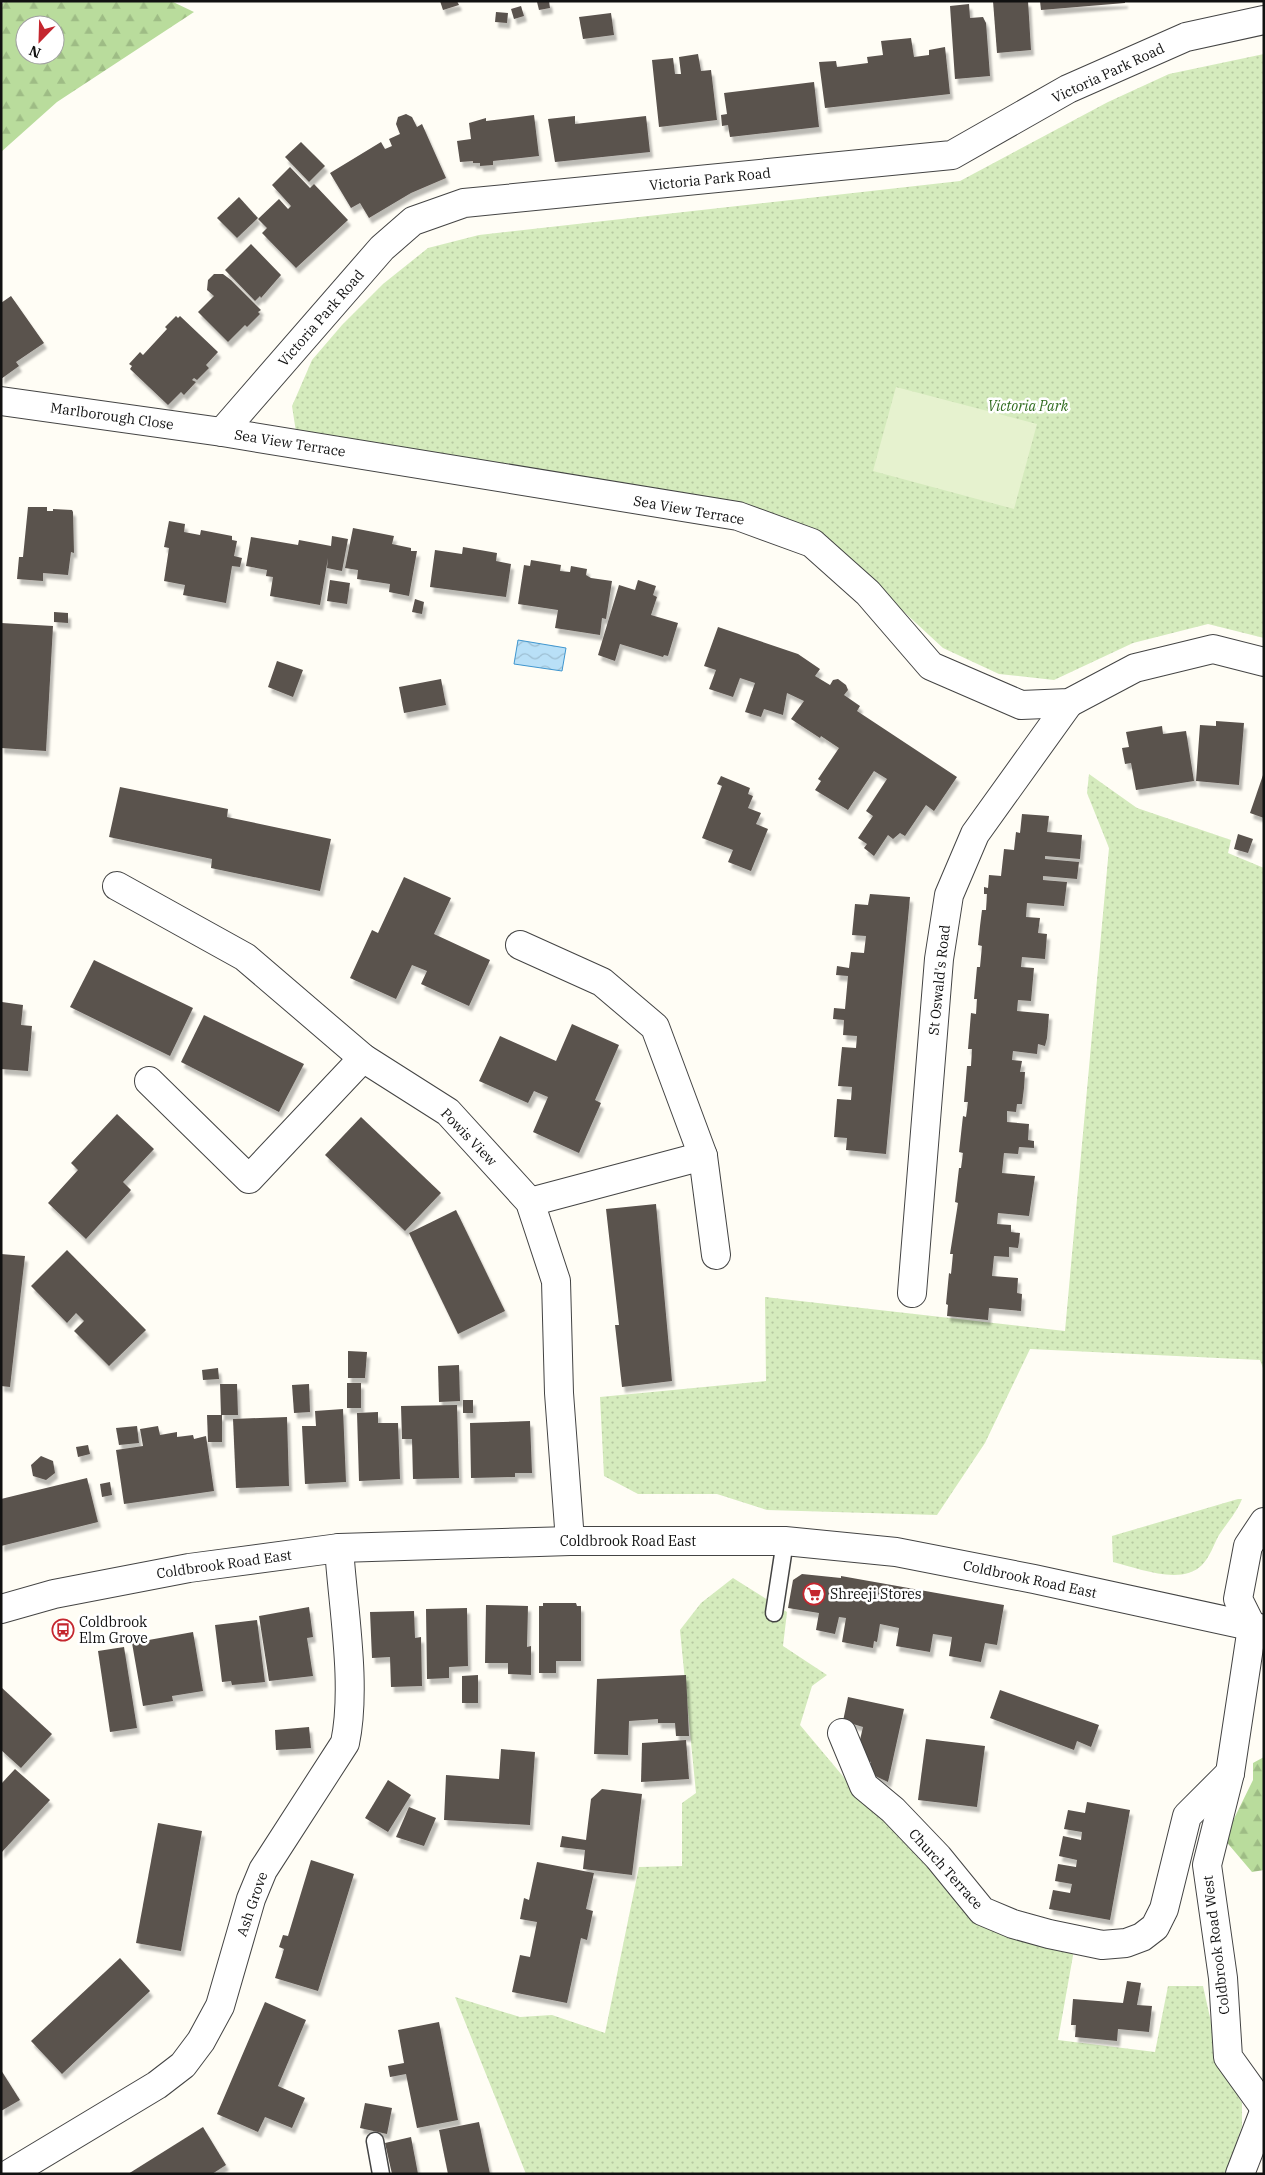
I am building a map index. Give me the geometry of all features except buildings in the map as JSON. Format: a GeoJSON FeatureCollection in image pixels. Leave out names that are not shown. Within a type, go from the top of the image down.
{"type":"FeatureCollection","features":[{"type":"Feature","properties":{"kind":"street","name":"Victoria Park Road"},"geometry":{"type":"LineString","coordinates":[[222,432],[382,248],[414,222],[464,203],[952,156],[1068,89],[1186,37],[1264,20]]}},
{"type":"Feature","properties":{"kind":"street","name":"Marlborough Close"},"geometry":{"type":"LineString","coordinates":[[1,401],[222,432]]}},
{"type":"Feature","properties":{"kind":"street","name":"Sea View Terrace"},"geometry":{"type":"LineString","coordinates":[[222,432],[738,516],[812,544],[868,593],[931,666],[1021,705],[1069,703],[1135,668],[1213,649],[1264,662]]}},
{"type":"Feature","properties":{"kind":"street","name":"St Oswald's Road"},"geometry":{"type":"LineString","coordinates":[[912,1293],[939,959],[949,895],[975,834],[1069,703]]}},
{"type":"Feature","properties":{"kind":"street","name":"Powis View"},"geometry":{"type":"LineString","coordinates":[[117,886],[245,957],[363,1058],[448,1112],[530,1202],[556,1281],[560,1393],[570,1541]]}},
{"type":"Feature","properties":{"kind":"street"},"geometry":{"type":"LineString","coordinates":[[520,945],[602,982],[656,1027],[703,1156],[716,1255]]}},
{"type":"Feature","properties":{"kind":"street"},"geometry":{"type":"LineString","coordinates":[[149,1081],[249,1179],[363,1058]]}},
{"type":"Feature","properties":{"kind":"street"},"geometry":{"type":"LineString","coordinates":[[530,1202],[703,1156]]}},
{"type":"Feature","properties":{"kind":"street"},"geometry":{"type":"LineString","coordinates":[[1258,1628],[1238,1599],[1248,1546],[1264,1522]]}},
{"type":"Feature","properties":{"kind":"street","name":"Coldbrook Road East"},"geometry":{"type":"LineString","coordinates":[[1,1609],[54,1594],[188,1568],[338,1548],[570,1541],[785,1541],[896,1552],[1034,1579],[1258,1628]]}},
{"type":"Feature","properties":{"kind":"street","name":"Ash Grove"},"geometry":{"type":"LineString","coordinates":[[9,2174],[158,2085],[183,2065],[201,2041],[220,2006],[251,1899],[262,1870],[345,1743],[350,1720],[349,1688],[338,1548]]}},
{"type":"Feature","properties":{"kind":"street","name":"Coldbrook Road West"},"geometry":{"type":"LineString","coordinates":[[1258,1628],[1230,1773],[1206,1865],[1223,1978],[1228,2057],[1264,2107]]}},
{"type":"Feature","properties":{"kind":"street","name":"Church Terrace"},"geometry":{"type":"LineString","coordinates":[[842,1733],[864,1786],[892,1810],[938,1857],[982,1911],[1013,1924],[1040,1932],[1102,1944],[1126,1943],[1142,1937],[1156,1927],[1164,1909],[1188,1816],[1230,1773]]}},
{"type":"Feature","properties":{"kind":"street"},"geometry":{"type":"LineString","coordinates":[[1240,2174],[1264,2112]]}},
{"type":"Feature","properties":{"kind":"lane"},"geometry":{"type":"LineString","coordinates":[[774,1613],[785,1541]]}},
{"type":"Feature","properties":{"kind":"lane"},"geometry":{"type":"LineString","coordinates":[[376,2142],[381,2174]]}},
{"type":"Feature","properties":{"kind":"green space"},"geometry":{"type":"Polygon","coordinates":[[[5,1],[171,1],[194,12],[57,102],[1,152],[1,5],[5,1]]]}},
{"type":"Feature","properties":{"kind":"green space","name":"Victoria Park"},"geometry":{"type":"Polygon","coordinates":[[[1264,54],[1264,638],[1208,624],[1133,643],[1054,680],[999,674],[943,648],[823,537],[296,432],[292,406],[312,360],[342,325],[383,284],[428,248],[479,235],[960,181],[1108,102],[1169,74],[1264,54]]]}},
{"type":"Feature","properties":{"kind":"green space"},"geometry":{"type":"Polygon","coordinates":[[[896,387],[1037,424],[1014,509],[873,471],[896,387]]]}},
{"type":"Feature","properties":{"kind":"green space"},"geometry":{"type":"Polygon","coordinates":[[[1089,774],[1137,808],[1231,840],[1228,853],[1264,868],[1264,1371],[1260,1360],[1030,1349],[985,1443],[937,1515],[767,1510],[717,1494],[638,1494],[604,1476],[600,1397],[766,1381],[765,1297],[1065,1331],[1109,848],[1087,793],[1089,774]]]}},
{"type":"Feature","properties":{"kind":"green space"},"geometry":{"type":"Polygon","coordinates":[[[1242,1499],[1240,1504],[1219,1535],[1207,1558],[1202,1565],[1193,1571],[1183,1574],[1159,1574],[1113,1562],[1112,1536],[1242,1499]]]}},
{"type":"Feature","properties":{"kind":"green space"},"geometry":{"type":"Polygon","coordinates":[[[733,1578],[787,1612],[783,1646],[827,1675],[812,1686],[800,1725],[852,1787],[941,1876],[1074,1950],[1058,2040],[1155,2052],[1168,1986],[1203,1986],[1221,2067],[1242,2103],[1242,2126],[1226,2174],[526,2174],[455,1997],[520,2017],[552,2015],[605,2033],[639,1867],[682,1866],[682,1803],[696,1793],[680,1630],[701,1603],[733,1578]]]}},
{"type":"Feature","properties":{"kind":"green space"},"geometry":{"type":"Polygon","coordinates":[[[1264,1757],[1264,1870],[1252,1872],[1224,1839],[1253,1780],[1253,1763],[1264,1757]]]}},
{"type":"Feature","properties":{"kind":"water"},"geometry":{"type":"Polygon","coordinates":[[[518,640],[566,648],[562,671],[514,664],[518,640]]]}},
{"type":"Feature","properties":{"kind":"place","name":"Shreeji Stores"},"geometry":{"type":"Point","coordinates":[814,1594]}},
{"type":"Feature","properties":{"kind":"place","name":"Coldbrook Elm Grove"},"geometry":{"type":"Point","coordinates":[63,1630]}}]}
